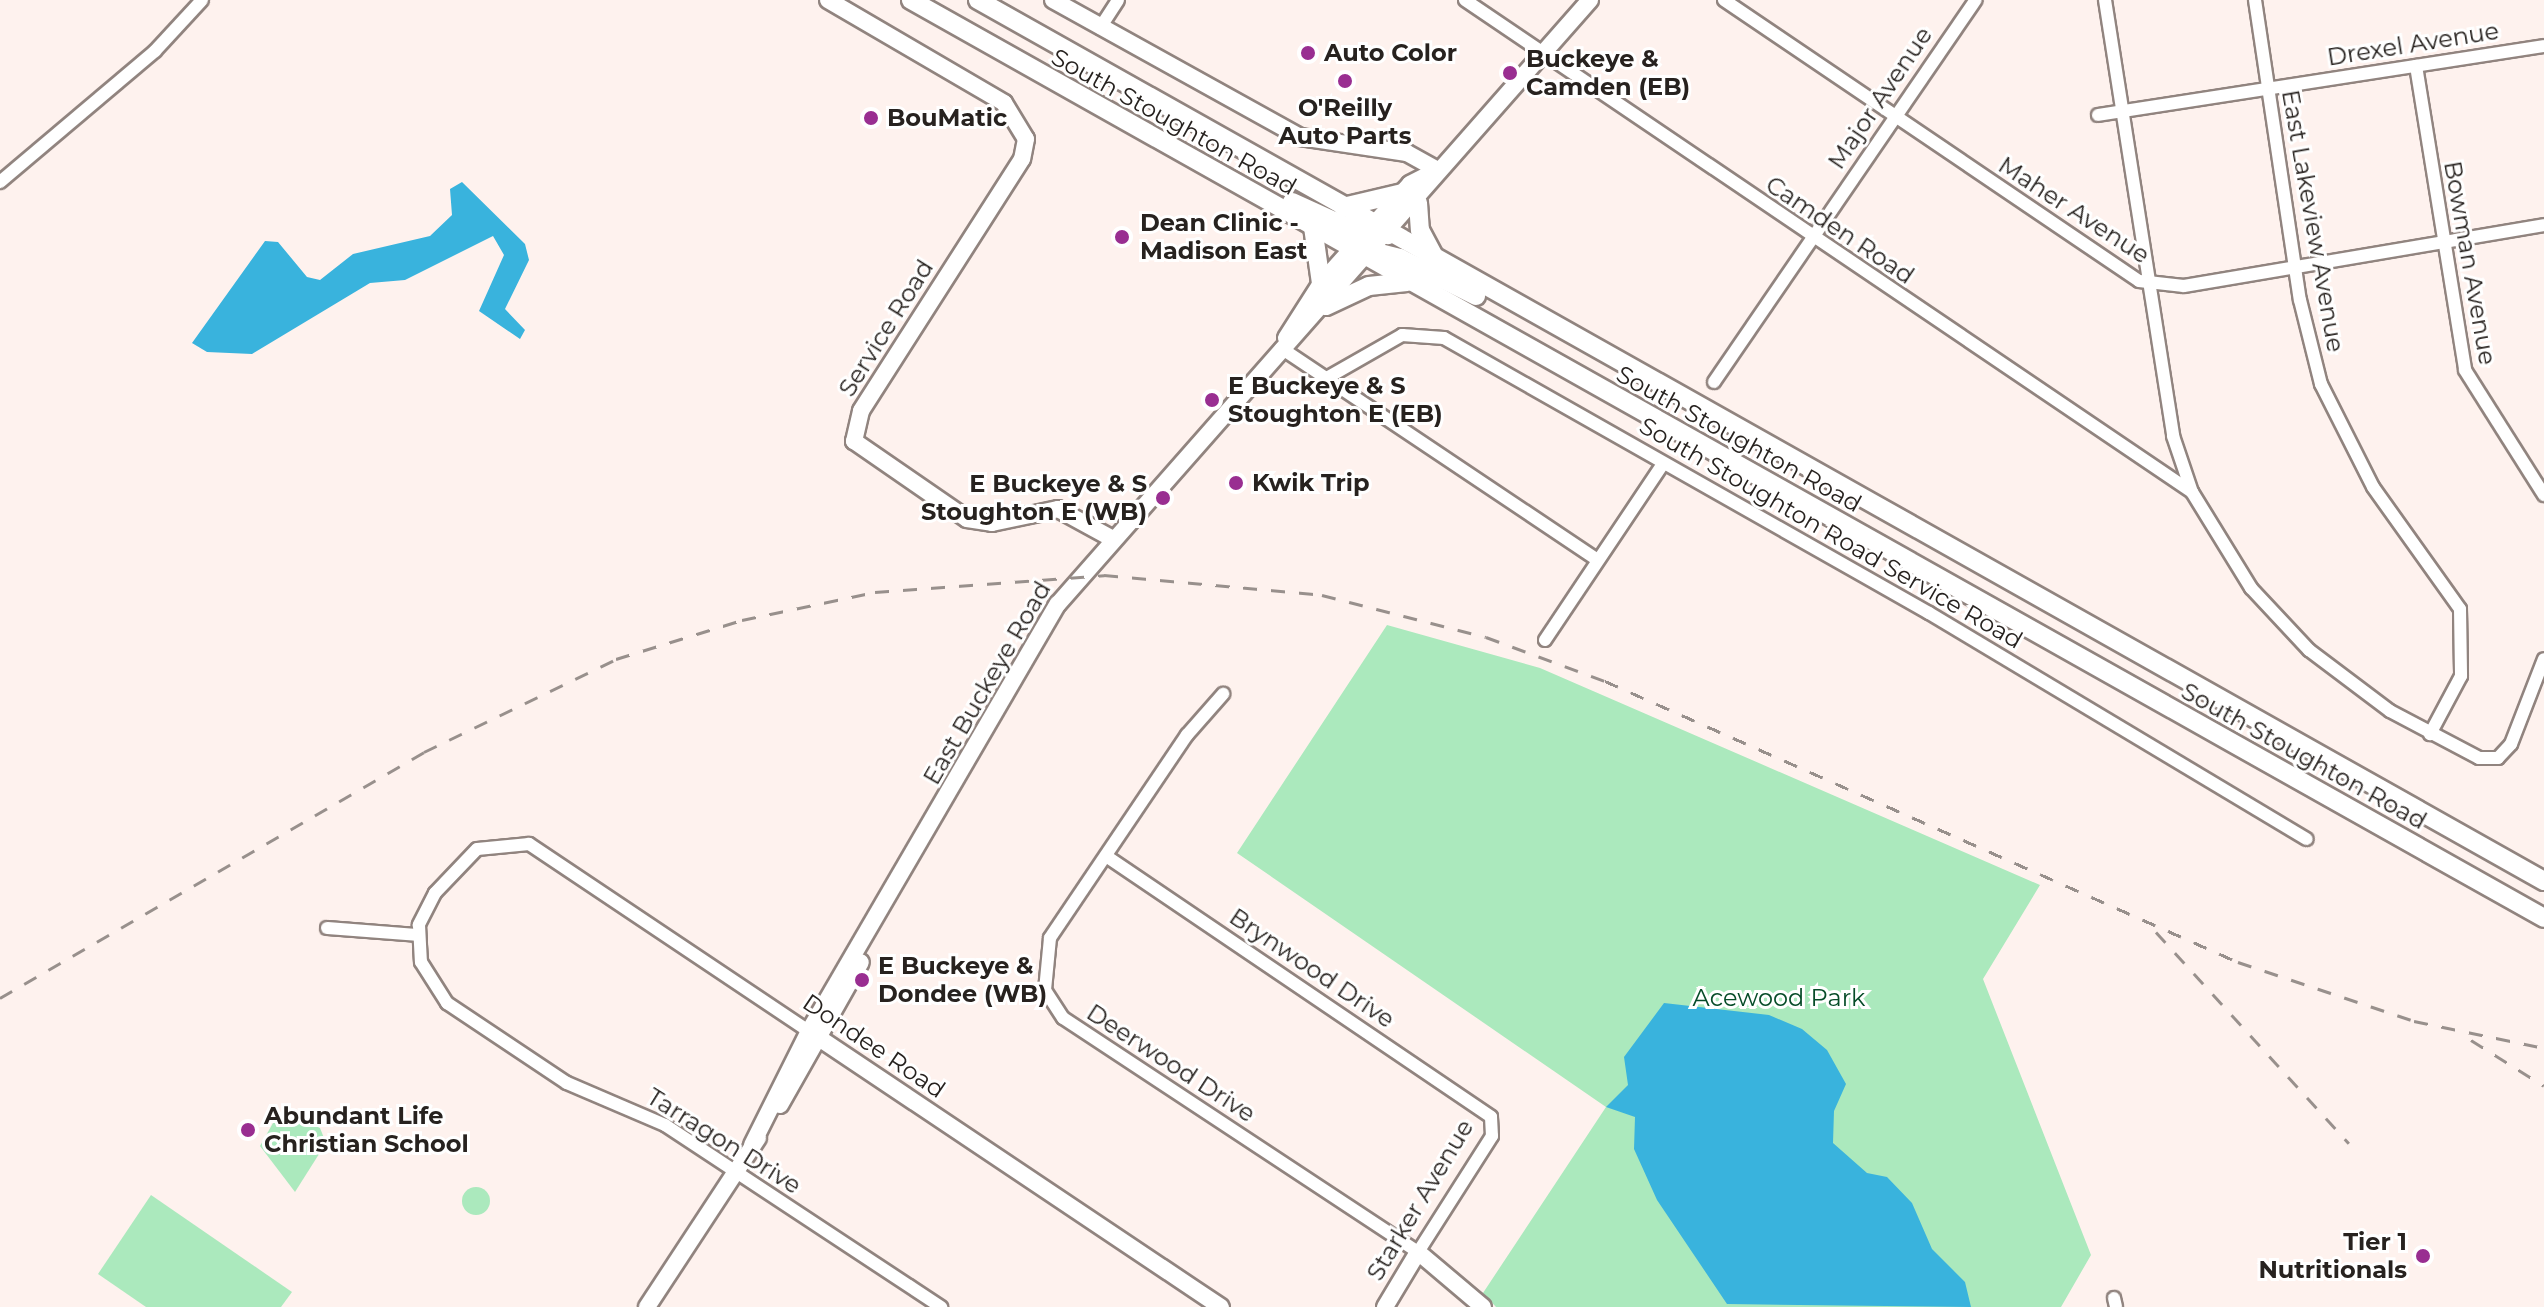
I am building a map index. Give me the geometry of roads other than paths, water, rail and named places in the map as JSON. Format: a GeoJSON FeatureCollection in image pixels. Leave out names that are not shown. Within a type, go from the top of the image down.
{"type":"FeatureCollection","features":[{"type":"Feature","properties":{"kind":"main road","name":"South Stoughton Road"},"geometry":{"type":"LineString","coordinates":[[911,0],[1352,249]]}},
{"type":"Feature","properties":{"kind":"main road","name":"South Stoughton Road"},"geometry":{"type":"LineString","coordinates":[[978,0],[1343,207],[1369,229],[1391,234],[2544,881]]}},
{"type":"Feature","properties":{"kind":"main road"},"geometry":{"type":"LineString","coordinates":[[1097,106],[1128,115],[1369,229]]}},
{"type":"Feature","properties":{"kind":"main road"},"geometry":{"type":"LineString","coordinates":[[1343,207],[1402,193]]}},
{"type":"Feature","properties":{"kind":"main road"},"geometry":{"type":"LineString","coordinates":[[1418,203],[1420,230],[1436,260]]}},
{"type":"Feature","properties":{"kind":"main road"},"geometry":{"type":"LineString","coordinates":[[1313,227],[1321,283]]}},
{"type":"Feature","properties":{"kind":"main road"},"geometry":{"type":"LineString","coordinates":[[1352,249],[1373,255],[1616,361]]}},
{"type":"Feature","properties":{"kind":"main road","name":"South Stoughton Road"},"geometry":{"type":"LineString","coordinates":[[1373,255],[1407,282],[2544,918]]}},
{"type":"Feature","properties":{"kind":"main road"},"geometry":{"type":"LineString","coordinates":[[1326,306],[1369,286],[1407,282]]}},
{"type":"Feature","properties":{"kind":"main road"},"geometry":{"type":"LineString","coordinates":[[2462,837],[2544,871]]}},
{"type":"Feature","properties":{"kind":"street"},"geometry":{"type":"LineString","coordinates":[[0,182],[155,51],[202,0]]}},
{"type":"Feature","properties":{"kind":"street","name":"Service Road"},"geometry":{"type":"LineString","coordinates":[[828,0],[1014,110],[1026,139],[1022,159],[861,411],[853,437],[967,519],[992,523],[1058,509],[1111,538]]}},
{"type":"Feature","properties":{"kind":"street"},"geometry":{"type":"LineString","coordinates":[[1053,0],[1307,141],[1407,153],[1438,170],[1590,0]]}},
{"type":"Feature","properties":{"kind":"street"},"geometry":{"type":"LineString","coordinates":[[1100,28],[1118,0]]}},
{"type":"Feature","properties":{"kind":"street","name":"Camden Road"},"geometry":{"type":"LineString","coordinates":[[1465,0],[2192,492]]}},
{"type":"Feature","properties":{"kind":"street","name":"Maher Avenue"},"geometry":{"type":"LineString","coordinates":[[1724,0],[1895,114],[2115,268],[2150,283],[2184,286],[2443,245],[2544,225]]}},
{"type":"Feature","properties":{"kind":"street","name":"Major Avenue"},"geometry":{"type":"LineString","coordinates":[[1714,382],[1811,236],[1976,0]]}},
{"type":"Feature","properties":{"kind":"street"},"geometry":{"type":"LineString","coordinates":[[2105,0],[2173,436],[2192,492],[2271,613],[2309,650],[2430,734],[2469,755],[2502,755],[2544,659]]}},
{"type":"Feature","properties":{"kind":"street","name":"East Lakeview Avenue"},"geometry":{"type":"LineString","coordinates":[[2255,0],[2310,350],[2339,432],[2460,609],[2461,676],[2430,734]]}},
{"type":"Feature","properties":{"kind":"street","name":"Drexel Avenue"},"geometry":{"type":"LineString","coordinates":[[2098,115],[2544,46]]}},
{"type":"Feature","properties":{"kind":"street","name":"Bowman Avenue"},"geometry":{"type":"LineString","coordinates":[[2416,66],[2465,370],[2544,495]]}},
{"type":"Feature","properties":{"kind":"street","name":"East Buckeye Road"},"geometry":{"type":"LineString","coordinates":[[1281,348],[1321,283],[1402,193],[1438,170]]}},
{"type":"Feature","properties":{"kind":"street","name":"East Buckeye Road"},"geometry":{"type":"LineString","coordinates":[[647,1307],[752,1145],[1058,604],[1111,538],[1281,348],[1326,306],[1373,255],[1418,203],[1438,170]]}},
{"type":"Feature","properties":{"kind":"street","name":"South Stoughton Road Service Road"},"geometry":{"type":"LineString","coordinates":[[1325,379],[1389,340],[1428,334],[1929,613],[2306,839]]}},
{"type":"Feature","properties":{"kind":"street"},"geometry":{"type":"LineString","coordinates":[[1281,348],[1598,560]]}},
{"type":"Feature","properties":{"kind":"street"},"geometry":{"type":"LineString","coordinates":[[1545,640],[1663,464]]}},
{"type":"Feature","properties":{"kind":"street","name":"Deerwood Drive"},"geometry":{"type":"LineString","coordinates":[[1223,694],[1187,735],[1046,946],[1043,981],[1057,1012],[1418,1252]]}},
{"type":"Feature","properties":{"kind":"street","name":"Dondee Road"},"geometry":{"type":"LineString","coordinates":[[417,935],[459,863],[494,843],[547,853],[1221,1307]]}},
{"type":"Feature","properties":{"kind":"street","name":"Brynwood Drive"},"geometry":{"type":"LineString","coordinates":[[1106,856],[1491,1117]]}},
{"type":"Feature","properties":{"kind":"street"},"geometry":{"type":"LineString","coordinates":[[327,928],[417,935]]}},
{"type":"Feature","properties":{"kind":"street","name":"Tarragon Drive"},"geometry":{"type":"LineString","coordinates":[[417,935],[425,974],[447,1003],[567,1083],[642,1112],[941,1307]]}},
{"type":"Feature","properties":{"kind":"street","name":"Starker Avenue"},"geometry":{"type":"LineString","coordinates":[[1385,1307],[1492,1136],[1491,1117]]}},
{"type":"Feature","properties":{"kind":"street"},"geometry":{"type":"LineString","coordinates":[[1418,1252],[1483,1307]]}},
{"type":"Feature","properties":{"kind":"water"},"geometry":{"type":"Polygon","coordinates":[[[462,182],[525,244],[529,260],[505,309],[525,330],[520,339],[479,311],[504,255],[493,236],[405,280],[370,283],[252,354],[207,352],[192,343],[265,241],[278,242],[307,277],[320,280],[353,254],[430,236],[452,215],[450,189],[462,182]]]}},
{"type":"Feature","properties":{"kind":"water"},"geometry":{"type":"Polygon","coordinates":[[[1664,1003],[1769,1015],[1802,1029],[1827,1050],[1846,1084],[1834,1111],[1833,1143],[1867,1173],[1887,1177],[1912,1203],[1932,1249],[1965,1282],[1971,1307],[1727,1304],[1657,1200],[1634,1149],[1635,1117],[1606,1107],[1628,1085],[1624,1057],[1664,1003]]]}},
{"type":"Feature","properties":{"kind":"railway"},"geometry":{"type":"LineString","coordinates":[[0,998],[424,752],[616,659],[742,620],[875,592],[1104,575],[1322,595],[1486,637],[1605,681],[2238,962],[2414,1021],[2544,1048]]}},
{"type":"Feature","properties":{"kind":"railway"},"geometry":{"type":"LineString","coordinates":[[2156,932],[2349,1143]]}},
{"type":"Feature","properties":{"kind":"railway"},"geometry":{"type":"LineString","coordinates":[[2471,1040],[2544,1086]]}},
{"type":"Feature","properties":{"kind":"place","name":"Auto Color"},"geometry":{"type":"Point","coordinates":[1308,53]}},
{"type":"Feature","properties":{"kind":"place","name":"Buckeye & Camden (EB)"},"geometry":{"type":"Point","coordinates":[1510,73]}},
{"type":"Feature","properties":{"kind":"place","name":"O'Reilly Auto Parts"},"geometry":{"type":"Point","coordinates":[1345,81]}},
{"type":"Feature","properties":{"kind":"place","name":"BouMatic"},"geometry":{"type":"Point","coordinates":[871,118]}},
{"type":"Feature","properties":{"kind":"place","name":"Dean Clinic - Madison East"},"geometry":{"type":"Point","coordinates":[1122,237]}},
{"type":"Feature","properties":{"kind":"place","name":"E Buckeye & S Stoughton E (EB)"},"geometry":{"type":"Point","coordinates":[1212,400]}},
{"type":"Feature","properties":{"kind":"place","name":"Kwik Trip"},"geometry":{"type":"Point","coordinates":[1236,483]}},
{"type":"Feature","properties":{"kind":"place","name":"E Buckeye & S Stoughton E (WB)"},"geometry":{"type":"Point","coordinates":[1163,498]}},
{"type":"Feature","properties":{"kind":"place","name":"E Buckeye & Dondee (WB)"},"geometry":{"type":"Point","coordinates":[862,980]}},
{"type":"Feature","properties":{"kind":"place","name":"Abundant Life Christian School"},"geometry":{"type":"Point","coordinates":[248,1130]}},
{"type":"Feature","properties":{"kind":"place","name":"Tier 1 Nutritionals"},"geometry":{"type":"Point","coordinates":[2423,1256]}},
{"type":"Feature","properties":{"kind":"park label","name":"Acewood Park"},"geometry":{"type":"Point","coordinates":[1779,998]}}]}
